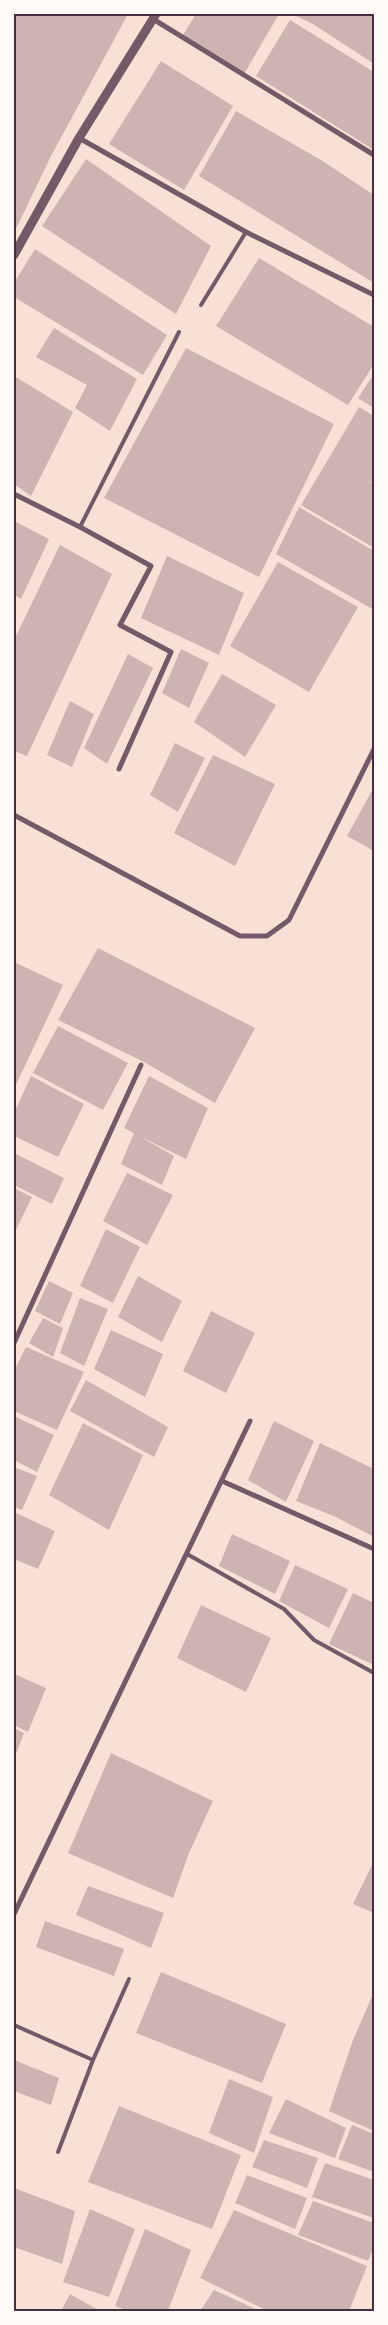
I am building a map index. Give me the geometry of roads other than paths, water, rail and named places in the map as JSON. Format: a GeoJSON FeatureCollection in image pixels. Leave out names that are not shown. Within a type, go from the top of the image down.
{"type":"FeatureCollection","features":[{"type":"Feature","properties":{"kind":"street"},"geometry":{"type":"LineString","coordinates":[[14,255],[79,138],[155,17],[374,155]]}},
{"type":"Feature","properties":{"kind":"street"},"geometry":{"type":"LineString","coordinates":[[79,138],[246,232],[374,295]]}},
{"type":"Feature","properties":{"kind":"street"},"geometry":{"type":"LineString","coordinates":[[14,494],[151,566],[120,625],[171,652],[119,769]]}},
{"type":"Feature","properties":{"kind":"street"},"geometry":{"type":"LineString","coordinates":[[14,815],[240,936],[267,936],[289,920],[374,749]]}},
{"type":"Feature","properties":{"kind":"street"},"geometry":{"type":"LineString","coordinates":[[14,1343],[141,1065]]}},
{"type":"Feature","properties":{"kind":"street"},"geometry":{"type":"LineString","coordinates":[[14,1914],[250,1422]]}},
{"type":"Feature","properties":{"kind":"street"},"geometry":{"type":"LineString","coordinates":[[222,1481],[374,1549]]}},
{"type":"Feature","properties":{"kind":"lane"},"geometry":{"type":"LineString","coordinates":[[201,305],[246,232]]}},
{"type":"Feature","properties":{"kind":"lane"},"geometry":{"type":"LineString","coordinates":[[80,527],[178,332]]}},
{"type":"Feature","properties":{"kind":"lane"},"geometry":{"type":"LineString","coordinates":[[187,1554],[284,1609],[314,1640],[374,1673]]}},
{"type":"Feature","properties":{"kind":"lane"},"geometry":{"type":"LineString","coordinates":[[58,2152],[93,2060],[129,1979]]}},
{"type":"Feature","properties":{"kind":"lane"},"geometry":{"type":"LineString","coordinates":[[14,2025],[93,2060]]}}]}
